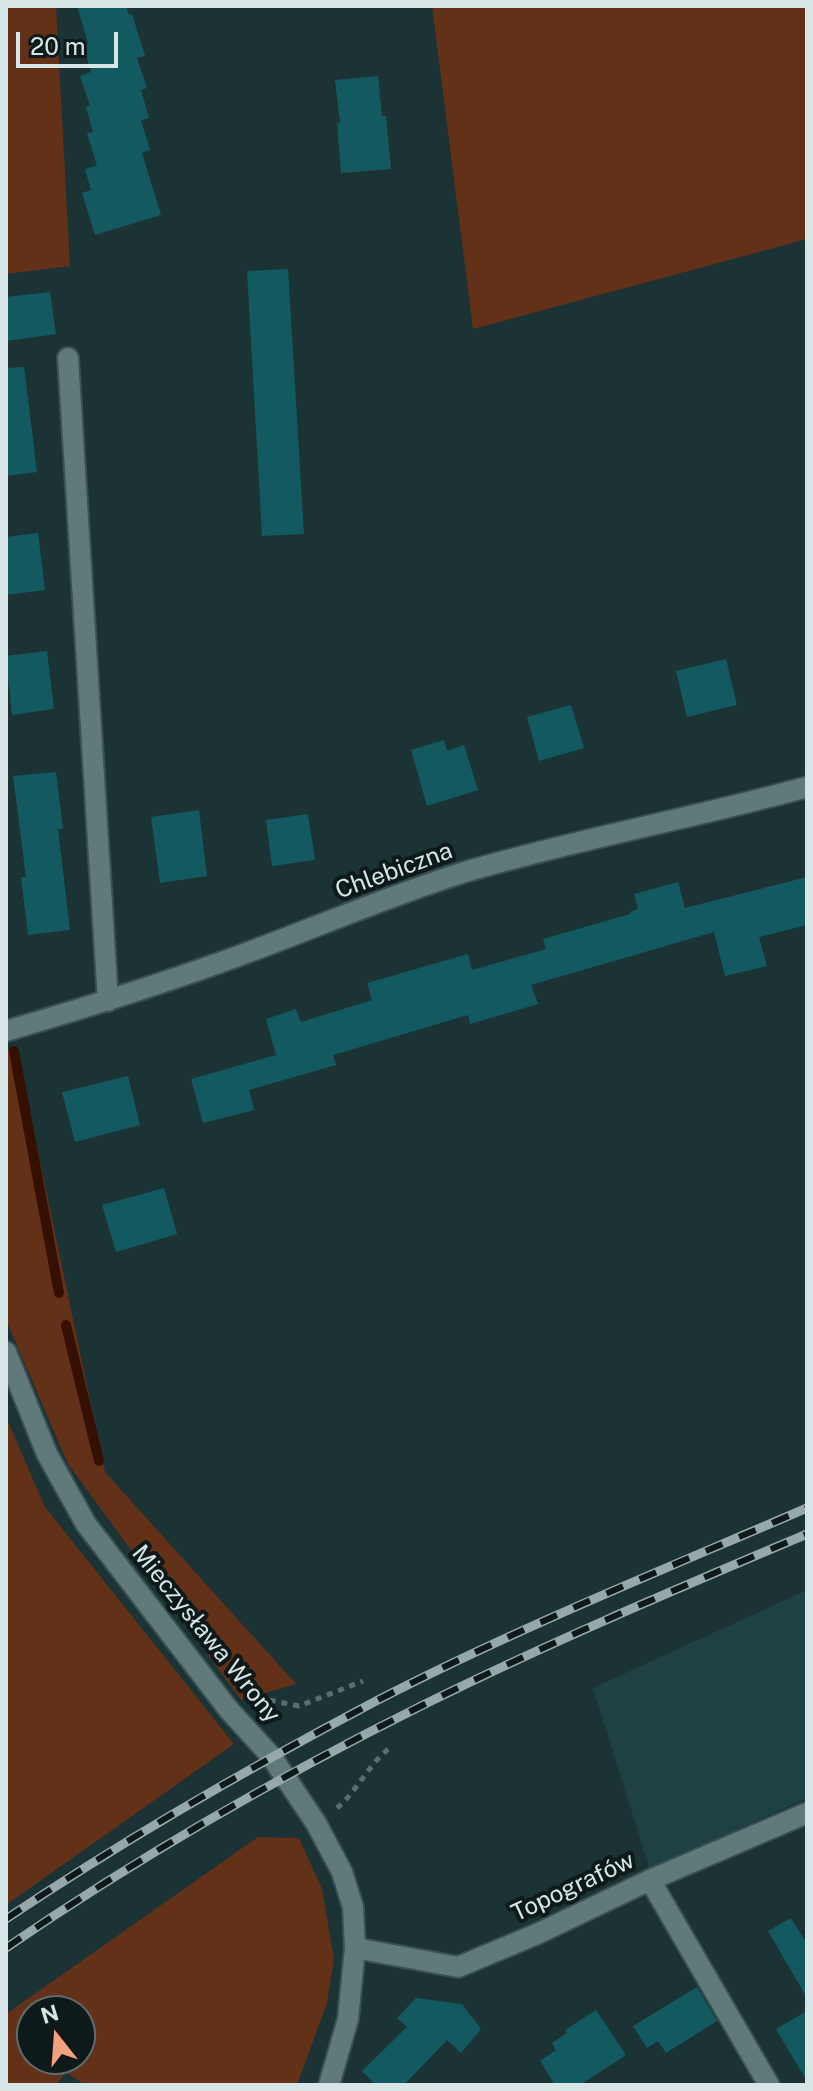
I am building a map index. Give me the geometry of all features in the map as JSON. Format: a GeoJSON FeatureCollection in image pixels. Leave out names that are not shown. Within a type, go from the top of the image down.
{"type":"FeatureCollection","features":[{"type":"Feature","properties":{"kind":"street"},"geometry":{"type":"LineString","coordinates":[[68,358],[108,1001]]}},
{"type":"Feature","properties":{"kind":"street","name":"Chlebiczna"},"geometry":{"type":"LineString","coordinates":[[6,1031],[108,1001],[239,956],[463,873],[587,840],[721,811],[807,787]]}},
{"type":"Feature","properties":{"kind":"street","name":"Mieczysława Wrony"},"geometry":{"type":"LineString","coordinates":[[6,1352],[47,1454],[86,1524],[229,1710],[271,1756],[316,1823],[342,1872],[353,1907],[355,1948],[348,2019],[329,2085]]}},
{"type":"Feature","properties":{"kind":"street","name":"Topografów"},"geometry":{"type":"LineString","coordinates":[[355,1948],[458,1967],[807,1813]]}},
{"type":"Feature","properties":{"kind":"street"},"geometry":{"type":"LineString","coordinates":[[650,1880],[769,2085]]}},
{"type":"Feature","properties":{"kind":"path"},"geometry":{"type":"LineString","coordinates":[[229,1710],[269,1700],[299,1706],[363,1681]]}},
{"type":"Feature","properties":{"kind":"path"},"geometry":{"type":"LineString","coordinates":[[316,1823],[341,1806],[359,1787],[384,1751],[392,1747]]}},
{"type":"Feature","properties":{"kind":"shaded area"},"geometry":{"type":"Polygon","coordinates":[[[6,6],[56,6],[70,266],[6,274],[6,6]]]}},
{"type":"Feature","properties":{"kind":"shaded area"},"geometry":{"type":"Polygon","coordinates":[[[432,6],[807,6],[807,239],[473,329],[432,6]]]}},
{"type":"Feature","properties":{"kind":"shaded area"},"geometry":{"type":"Polygon","coordinates":[[[16,1047],[105,1472],[296,1684],[241,1700],[68,1464],[6,1320],[6,1051],[16,1047]]]}},
{"type":"Feature","properties":{"kind":"shaded area"},"geometry":{"type":"Polygon","coordinates":[[[6,1417],[45,1507],[234,1744],[6,1905],[6,1417]]]}},
{"type":"Feature","properties":{"kind":"shaded area"},"geometry":{"type":"Polygon","coordinates":[[[807,1590],[807,1798],[650,1870],[593,1688],[807,1590]]]}},
{"type":"Feature","properties":{"kind":"shaded area"},"geometry":{"type":"Polygon","coordinates":[[[258,1837],[299,1838],[322,1889],[334,1959],[327,2003],[297,2085],[85,2085],[70,2075],[96,2075],[96,1995],[33,1995],[258,1837]]]}},
{"type":"Feature","properties":{"kind":"shaded area"},"geometry":{"type":"Polygon","coordinates":[[[16,2007],[16,2075],[64,2075],[56,2085],[6,2085],[6,2014],[16,2007]]]}},
{"type":"Feature","properties":{"kind":"building"},"geometry":{"type":"Polygon","coordinates":[[[77,6],[126,6],[129,15],[132,14],[145,56],[137,58],[147,88],[141,90],[149,118],[141,120],[150,150],[142,153],[161,215],[95,235],[82,193],[91,190],[85,169],[97,166],[87,133],[93,132],[86,107],[90,105],[80,76],[91,72],[83,45],[88,43],[77,6]]]}},
{"type":"Feature","properties":{"kind":"building"},"geometry":{"type":"Polygon","coordinates":[[[378,76],[391,169],[341,173],[335,80],[378,76]]]}},
{"type":"Feature","properties":{"kind":"building"},"geometry":{"type":"Polygon","coordinates":[[[288,269],[304,534],[262,536],[247,271],[288,269]]]}},
{"type":"Feature","properties":{"kind":"building"},"geometry":{"type":"Polygon","coordinates":[[[50,292],[56,334],[6,341],[6,297],[50,292]]]}},
{"type":"Feature","properties":{"kind":"building"},"geometry":{"type":"Polygon","coordinates":[[[24,367],[37,472],[6,476],[6,368],[24,367]]]}},
{"type":"Feature","properties":{"kind":"building"},"geometry":{"type":"Polygon","coordinates":[[[38,533],[45,590],[6,595],[6,537],[38,533]]]}},
{"type":"Feature","properties":{"kind":"building"},"geometry":{"type":"Polygon","coordinates":[[[47,651],[54,709],[12,715],[6,656],[47,651]]]}},
{"type":"Feature","properties":{"kind":"building"},"geometry":{"type":"Polygon","coordinates":[[[726,659],[737,705],[687,717],[676,671],[726,659]]]}},
{"type":"Feature","properties":{"kind":"building"},"geometry":{"type":"Polygon","coordinates":[[[571,705],[584,748],[539,761],[527,717],[571,705]]]}},
{"type":"Feature","properties":{"kind":"building"},"geometry":{"type":"Polygon","coordinates":[[[444,740],[447,751],[464,745],[478,790],[427,806],[411,750],[444,740]]]}},
{"type":"Feature","properties":{"kind":"building"},"geometry":{"type":"Polygon","coordinates":[[[56,772],[63,829],[58,829],[70,930],[28,935],[21,877],[26,877],[13,776],[56,772]]]}},
{"type":"Feature","properties":{"kind":"building"},"geometry":{"type":"Polygon","coordinates":[[[199,810],[207,876],[160,883],[151,817],[199,810]]]}},
{"type":"Feature","properties":{"kind":"building"},"geometry":{"type":"Polygon","coordinates":[[[308,814],[315,860],[272,866],[266,820],[308,814]]]}},
{"type":"Feature","properties":{"kind":"building"},"geometry":{"type":"Polygon","coordinates":[[[807,877],[807,925],[759,937],[767,966],[725,976],[714,932],[531,985],[538,1004],[470,1024],[468,1015],[333,1055],[336,1065],[249,1090],[254,1110],[203,1123],[191,1079],[276,1055],[266,1019],[296,1009],[301,1022],[372,1000],[367,983],[468,954],[472,970],[546,949],[543,939],[630,914],[638,909],[634,894],[678,882],[685,908],[807,877]]]}},
{"type":"Feature","properties":{"kind":"building"},"geometry":{"type":"Polygon","coordinates":[[[128,1076],[140,1125],[75,1142],[62,1092],[128,1076]]]}},
{"type":"Feature","properties":{"kind":"building"},"geometry":{"type":"Polygon","coordinates":[[[164,1188],[177,1234],[116,1252],[102,1205],[164,1188]]]}},
{"type":"Feature","properties":{"kind":"building"},"geometry":{"type":"Polygon","coordinates":[[[791,1918],[807,1944],[807,1998],[768,1931],[791,1918]]]}},
{"type":"Feature","properties":{"kind":"building"},"geometry":{"type":"Polygon","coordinates":[[[697,1987],[717,2021],[666,2053],[658,2041],[647,2048],[633,2026],[697,1987]]]}},
{"type":"Feature","properties":{"kind":"building"},"geometry":{"type":"Polygon","coordinates":[[[416,1998],[462,2004],[481,2029],[461,2053],[447,2040],[404,2085],[376,2085],[362,2071],[407,2027],[397,2018],[416,1998]]]}},
{"type":"Feature","properties":{"kind":"building"},"geometry":{"type":"Polygon","coordinates":[[[596,2010],[626,2055],[580,2085],[555,2085],[540,2061],[556,2050],[552,2043],[567,2033],[565,2030],[596,2010]]]}},
{"type":"Feature","properties":{"kind":"building"},"geometry":{"type":"Polygon","coordinates":[[[807,2011],[807,2081],[776,2029],[807,2011]]]}},
{"type":"Feature","properties":{"kind":"waterway"},"geometry":{"type":"LineString","coordinates":[[14,1051],[59,1293]]}},
{"type":"Feature","properties":{"kind":"waterway"},"geometry":{"type":"LineString","coordinates":[[66,1325],[99,1461]]}},
{"type":"Feature","properties":{"kind":"railway"},"geometry":{"type":"LineString","coordinates":[[6,1919],[188,1805],[376,1701],[535,1625],[807,1508]]}},
{"type":"Feature","properties":{"kind":"railway"},"geometry":{"type":"LineString","coordinates":[[6,1948],[159,1849],[371,1731],[567,1637],[807,1534]]}}]}
